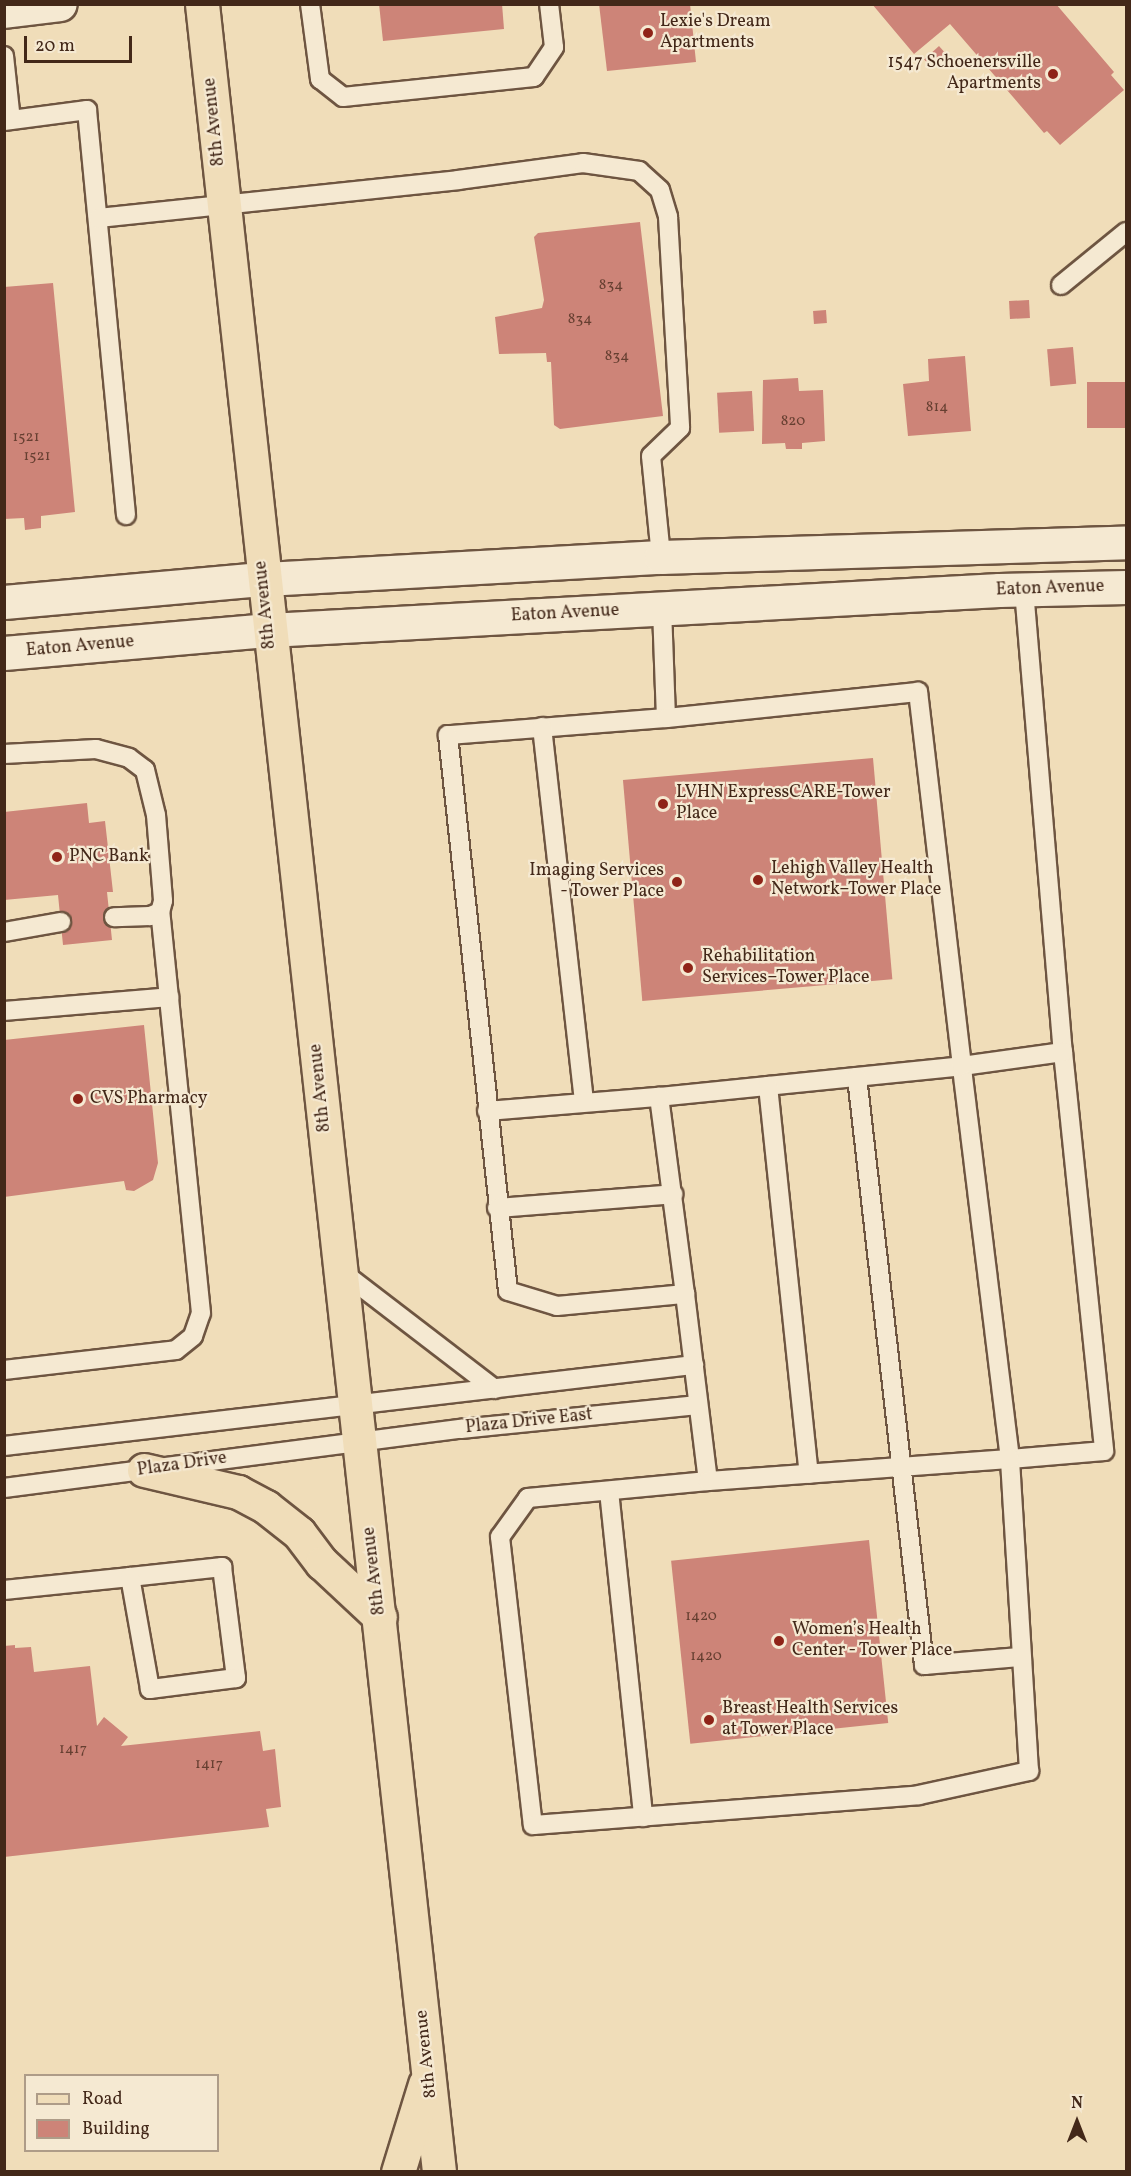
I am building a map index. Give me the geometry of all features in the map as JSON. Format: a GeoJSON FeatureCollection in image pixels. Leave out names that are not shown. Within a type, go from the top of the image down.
{"type":"FeatureCollection","features":[{"type":"Feature","properties":{"kind":"main road","name":"8th Avenue"},"geometry":{"type":"LineString","coordinates":[[202,4],[439,2172]]}},
{"type":"Feature","properties":{"kind":"main road"},"geometry":{"type":"LineString","coordinates":[[144,1470],[238,1492],[266,1507],[299,1533],[322,1563],[380,1617]]}},
{"type":"Feature","properties":{"kind":"main road"},"geometry":{"type":"LineString","coordinates":[[398,2172],[429,2070]]}},
{"type":"Feature","properties":{"kind":"street"},"geometry":{"type":"LineString","coordinates":[[4,11],[60,4]]}},
{"type":"Feature","properties":{"kind":"street"},"geometry":{"type":"LineString","coordinates":[[4,602],[264,579],[661,557],[1126,542]]}},
{"type":"Feature","properties":{"kind":"street","name":"Eaton Avenue"},"geometry":{"type":"LineString","coordinates":[[4,653],[269,630],[1024,590],[1126,587]]}},
{"type":"Feature","properties":{"kind":"lane"},"geometry":{"type":"LineString","coordinates":[[310,4],[320,79],[343,97],[534,76],[554,47],[549,4]]}},
{"type":"Feature","properties":{"kind":"lane"},"geometry":{"type":"LineString","coordinates":[[4,56],[8,120],[87,110],[126,515]]}},
{"type":"Feature","properties":{"kind":"lane"},"geometry":{"type":"LineString","coordinates":[[98,218],[223,202],[458,180],[583,163],[639,171],[660,190],[668,217],[680,428],[651,456],[661,557]]}},
{"type":"Feature","properties":{"kind":"lane"},"geometry":{"type":"LineString","coordinates":[[1061,285],[1126,232]]}},
{"type":"Feature","properties":{"kind":"lane"},"geometry":{"type":"LineString","coordinates":[[685,1294],[557,1306],[508,1291],[497,1208],[448,735],[666,717],[918,692],[1010,1459],[1020,1657],[1029,1771],[919,1796],[533,1826],[500,1537],[528,1498],[708,1481],[1010,1459],[1104,1451],[1063,1052],[1024,590]]}},
{"type":"Feature","properties":{"kind":"lane"},"geometry":{"type":"LineString","coordinates":[[662,609],[666,717]]}},
{"type":"Feature","properties":{"kind":"lane"},"geometry":{"type":"LineString","coordinates":[[542,727],[584,1102]]}},
{"type":"Feature","properties":{"kind":"lane"},"geometry":{"type":"LineString","coordinates":[[4,754],[96,749],[129,758],[145,770],[162,865],[155,914],[169,997],[201,1313],[193,1336],[176,1350],[4,1370]]}},
{"type":"Feature","properties":{"kind":"lane"},"geometry":{"type":"LineString","coordinates":[[114,917],[155,914]]}},
{"type":"Feature","properties":{"kind":"lane"},"geometry":{"type":"LineString","coordinates":[[4,932],[61,922]]}},
{"type":"Feature","properties":{"kind":"lane"},"geometry":{"type":"LineString","coordinates":[[4,1011],[169,997]]}},
{"type":"Feature","properties":{"kind":"lane"},"geometry":{"type":"LineString","coordinates":[[487,1111],[857,1077],[1063,1052]]}},
{"type":"Feature","properties":{"kind":"lane"},"geometry":{"type":"LineString","coordinates":[[857,1077],[924,1665],[1020,1657]]}},
{"type":"Feature","properties":{"kind":"lane"},"geometry":{"type":"LineString","coordinates":[[768,1086],[809,1474]]}},
{"type":"Feature","properties":{"kind":"lane"},"geometry":{"type":"LineString","coordinates":[[659,1097],[708,1481]]}},
{"type":"Feature","properties":{"kind":"lane"},"geometry":{"type":"LineString","coordinates":[[497,1208],[673,1194]]}},
{"type":"Feature","properties":{"kind":"lane"},"geometry":{"type":"LineString","coordinates":[[341,1272],[495,1389]]}},
{"type":"Feature","properties":{"kind":"lane","name":"Plaza Drive East"},"geometry":{"type":"LineString","coordinates":[[356,1402],[495,1389],[694,1365]]}},
{"type":"Feature","properties":{"kind":"lane"},"geometry":{"type":"LineString","coordinates":[[4,1446],[356,1402]]}},
{"type":"Feature","properties":{"kind":"lane","name":"Plaza Drive East"},"geometry":{"type":"LineString","coordinates":[[360,1442],[699,1405]]}},
{"type":"Feature","properties":{"kind":"lane","name":"Plaza Drive"},"geometry":{"type":"LineString","coordinates":[[4,1488],[360,1442]]}},
{"type":"Feature","properties":{"kind":"lane"},"geometry":{"type":"LineString","coordinates":[[609,1491],[643,1817]]}},
{"type":"Feature","properties":{"kind":"lane"},"geometry":{"type":"LineString","coordinates":[[4,1590],[222,1567],[236,1678],[150,1689],[130,1577]]}},
{"type":"Feature","properties":{"kind":"building"},"geometry":{"type":"Polygon","coordinates":[[[379,4],[502,4],[504,29],[383,41],[379,4]]]}},
{"type":"Feature","properties":{"kind":"building","name":"Lexie's Dream Apartments"},"geometry":{"type":"Polygon","coordinates":[[[599,4],[690,4],[696,62],[607,71],[599,4]]]}},
{"type":"Feature","properties":{"kind":"building","name":"1547 Schoenersville Apartments"},"geometry":{"type":"Polygon","coordinates":[[[872,4],[1056,4],[1114,72],[1111,75],[1124,90],[1060,145],[1047,131],[1044,133],[950,24],[914,54],[872,4]]]}},
{"type":"Feature","properties":{"kind":"building"},"geometry":{"type":"Polygon","coordinates":[[[939,46],[947,55],[932,68],[924,59],[939,46]]]}},
{"type":"Feature","properties":{"kind":"building"},"geometry":{"type":"Polygon","coordinates":[[[640,222],[663,416],[560,429],[554,425],[551,362],[547,362],[546,353],[499,354],[495,317],[542,308],[544,300],[534,237],[538,233],[640,222]]]}},
{"type":"Feature","properties":{"kind":"building"},"geometry":{"type":"Polygon","coordinates":[[[53,283],[75,512],[41,516],[41,528],[25,530],[24,518],[4,519],[4,287],[53,283]]]}},
{"type":"Feature","properties":{"kind":"building"},"geometry":{"type":"Polygon","coordinates":[[[1029,300],[1030,318],[1010,319],[1009,301],[1029,300]]]}},
{"type":"Feature","properties":{"kind":"building"},"geometry":{"type":"Polygon","coordinates":[[[826,310],[827,323],[814,324],[813,311],[826,310]]]}},
{"type":"Feature","properties":{"kind":"building"},"geometry":{"type":"Polygon","coordinates":[[[1073,347],[1076,384],[1050,386],[1047,349],[1073,347]]]}},
{"type":"Feature","properties":{"kind":"building"},"geometry":{"type":"Polygon","coordinates":[[[965,356],[971,431],[908,436],[903,384],[929,381],[928,359],[965,356]]]}},
{"type":"Feature","properties":{"kind":"building"},"geometry":{"type":"Polygon","coordinates":[[[798,378],[799,391],[823,390],[825,441],[802,443],[802,449],[786,449],[785,443],[762,444],[763,380],[798,378]]]}},
{"type":"Feature","properties":{"kind":"building"},"geometry":{"type":"Polygon","coordinates":[[[1087,382],[1126,382],[1126,428],[1087,428],[1087,382]]]}},
{"type":"Feature","properties":{"kind":"building"},"geometry":{"type":"Polygon","coordinates":[[[752,391],[754,431],[719,433],[717,393],[752,391]]]}},
{"type":"Feature","properties":{"kind":"building","name":"Lehigh Valley Health Network–Tower Place"},"geometry":{"type":"Polygon","coordinates":[[[873,758],[892,979],[642,1001],[623,780],[873,758]]]}},
{"type":"Feature","properties":{"kind":"building","name":"PNC Bank"},"geometry":{"type":"Polygon","coordinates":[[[87,803],[89,823],[105,821],[113,892],[107,892],[112,940],[63,945],[58,895],[4,900],[4,812],[87,803]]]}},
{"type":"Feature","properties":{"kind":"building","name":"CVS Pharmacy"},"geometry":{"type":"Polygon","coordinates":[[[144,1025],[158,1163],[153,1180],[134,1191],[126,1190],[124,1181],[4,1197],[4,1040],[144,1025]]]}},
{"type":"Feature","properties":{"kind":"building","name":"Women’s Health Center - Tower Place"},"geometry":{"type":"Polygon","coordinates":[[[869,1540],[888,1723],[690,1744],[671,1561],[869,1540]]]}},
{"type":"Feature","properties":{"kind":"building"},"geometry":{"type":"Polygon","coordinates":[[[15,1645],[15,1648],[31,1647],[34,1672],[90,1666],[97,1726],[104,1717],[128,1737],[121,1746],[260,1731],[263,1751],[275,1749],[281,1807],[266,1809],[269,1827],[4,1857],[4,1646],[15,1645]]]}},
{"type":"Feature","properties":{"kind":"place","name":"Lexie's Dream Apartments"},"geometry":{"type":"Point","coordinates":[648,33]}},
{"type":"Feature","properties":{"kind":"place","name":"1547 Schoenersville Apartments"},"geometry":{"type":"Point","coordinates":[1053,74]}},
{"type":"Feature","properties":{"kind":"place","name":"LVHN ExpressCARE-Tower Place"},"geometry":{"type":"Point","coordinates":[663,804]}},
{"type":"Feature","properties":{"kind":"place","name":"PNC Bank"},"geometry":{"type":"Point","coordinates":[57,857]}},
{"type":"Feature","properties":{"kind":"place","name":"Lehigh Valley Health Network–Tower Place"},"geometry":{"type":"Point","coordinates":[758,880]}},
{"type":"Feature","properties":{"kind":"place","name":"Imaging Services - Tower Place"},"geometry":{"type":"Point","coordinates":[677,882]}},
{"type":"Feature","properties":{"kind":"place","name":"Rehabilitation Services–Tower Place"},"geometry":{"type":"Point","coordinates":[688,968]}},
{"type":"Feature","properties":{"kind":"place","name":"CVS Pharmacy"},"geometry":{"type":"Point","coordinates":[78,1099]}},
{"type":"Feature","properties":{"kind":"place","name":"Women’s Health Center - Tower Place"},"geometry":{"type":"Point","coordinates":[779,1641]}},
{"type":"Feature","properties":{"kind":"place","name":"Breast Health Services at Tower Place"},"geometry":{"type":"Point","coordinates":[709,1720]}}]}
